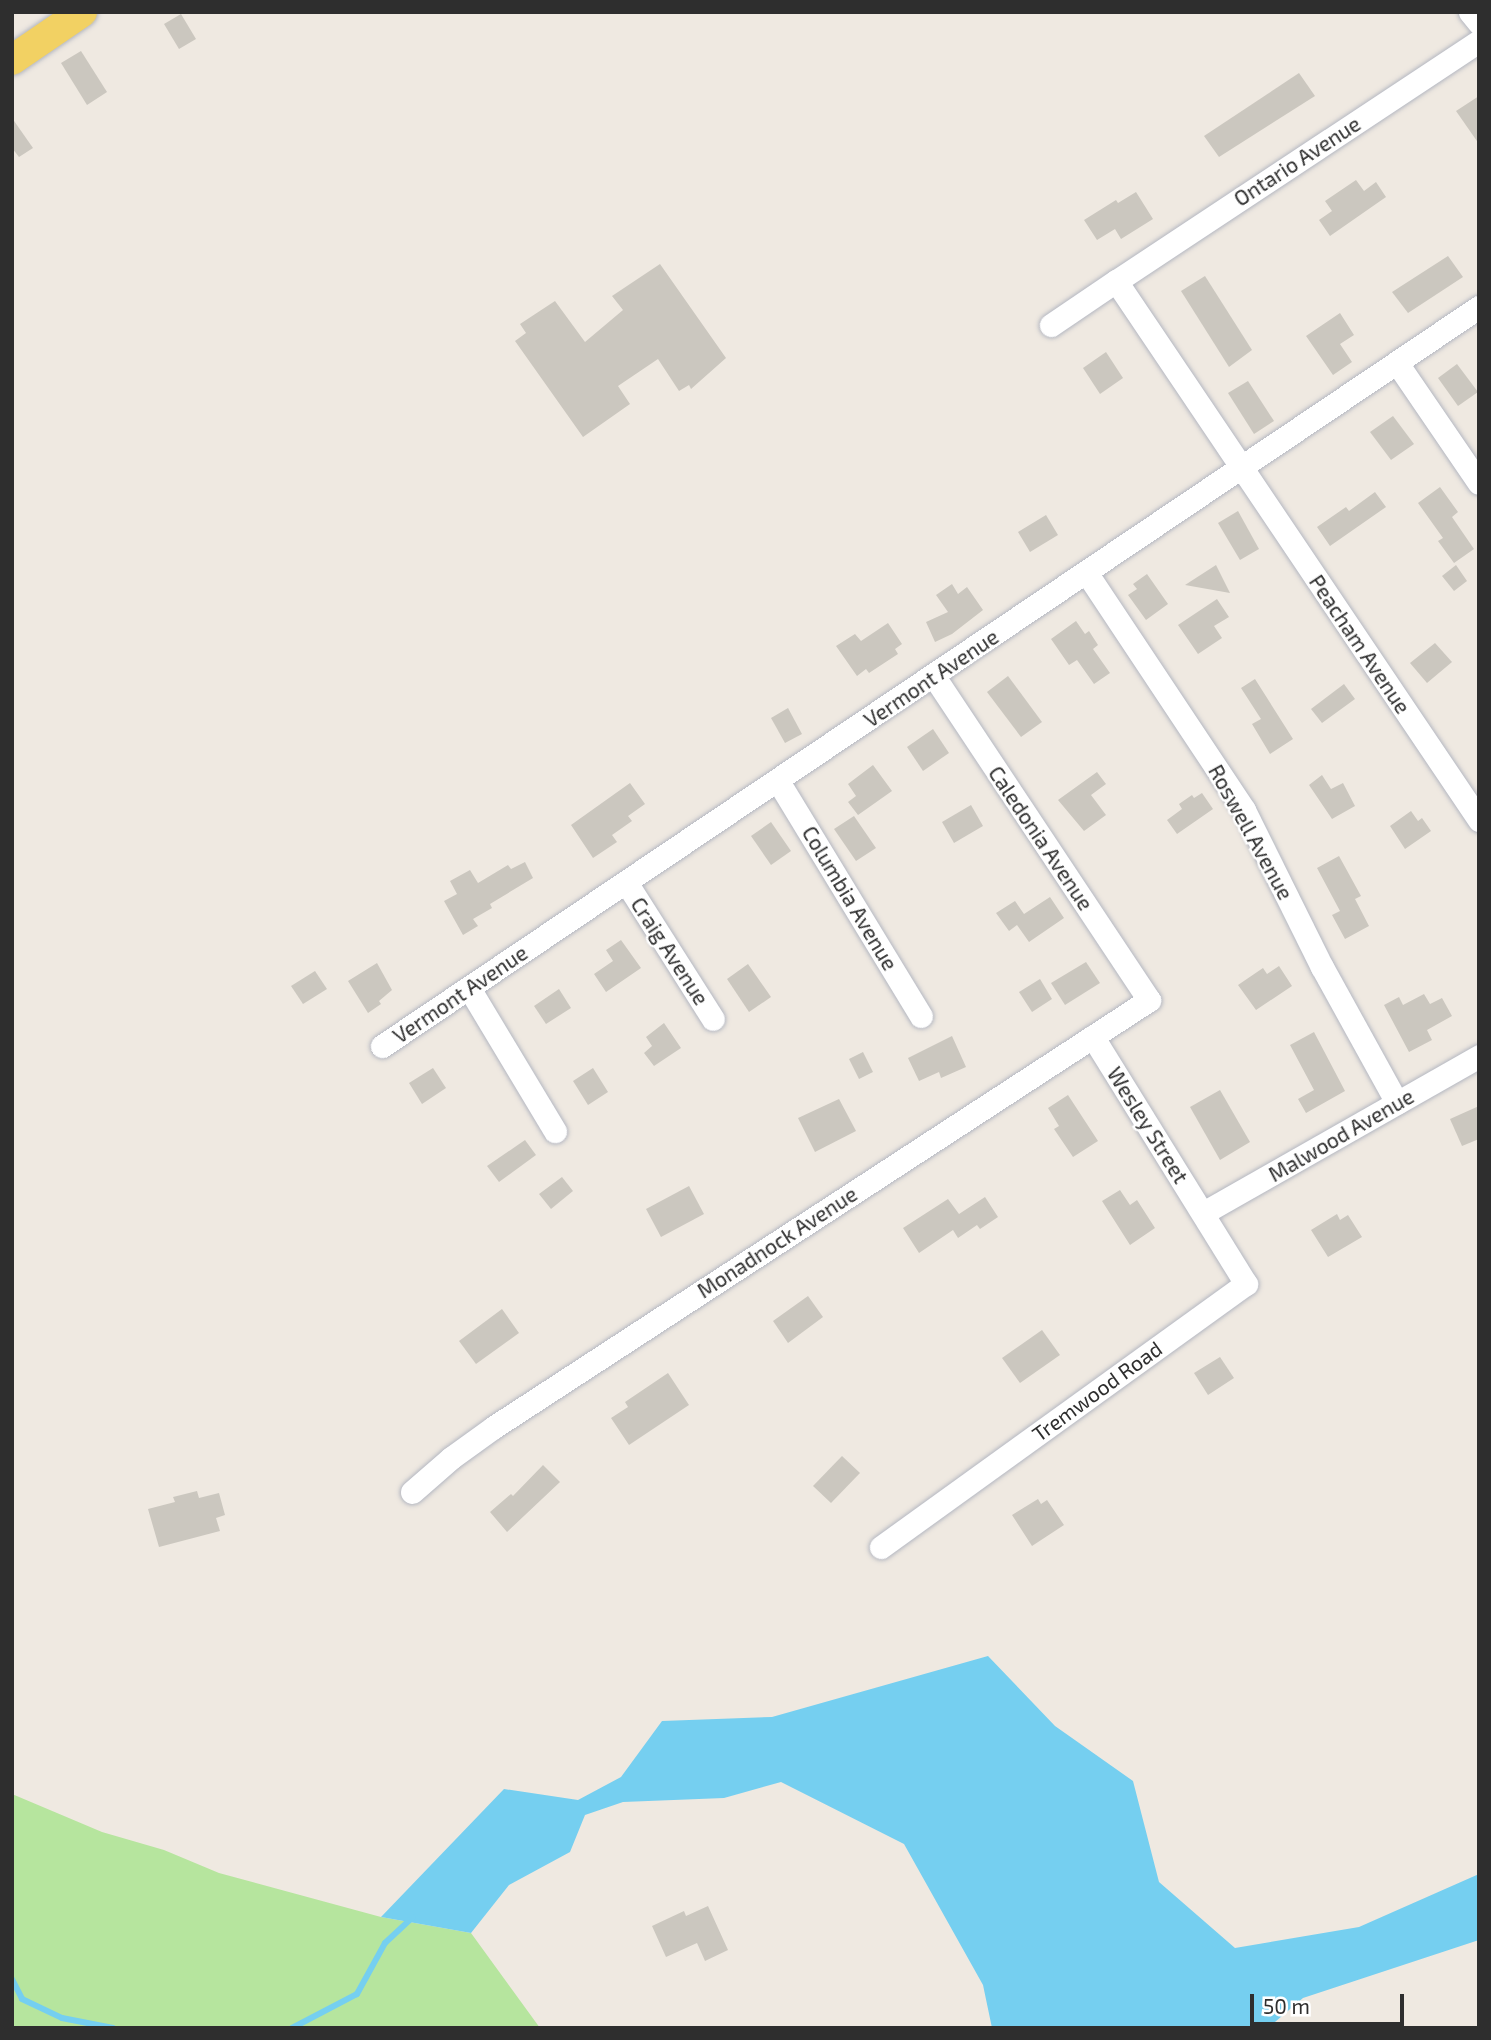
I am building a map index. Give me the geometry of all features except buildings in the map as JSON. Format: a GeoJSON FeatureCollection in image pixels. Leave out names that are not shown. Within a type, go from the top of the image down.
{"type":"FeatureCollection","features":[{"type":"Feature","properties":{"kind":"main road"},"geometry":{"type":"LineString","coordinates":[[12,60],[82,12]]}},
{"type":"Feature","properties":{"kind":"street"},"geometry":{"type":"LineString","coordinates":[[1470,12],[1479,23]]}},
{"type":"Feature","properties":{"kind":"street","name":"Ontario Avenue"},"geometry":{"type":"LineString","coordinates":[[1051,325],[1479,41]]}},
{"type":"Feature","properties":{"kind":"street"},"geometry":{"type":"LineString","coordinates":[[1116,281],[1241,468]]}},
{"type":"Feature","properties":{"kind":"street","name":"Vermont Avenue"},"geometry":{"type":"LineString","coordinates":[[382,1046],[1479,307]]}},
{"type":"Feature","properties":{"kind":"street"},"geometry":{"type":"LineString","coordinates":[[1397,363],[1479,483]]}},
{"type":"Feature","properties":{"kind":"street","name":"Peacham Avenue"},"geometry":{"type":"LineString","coordinates":[[1241,468],[1479,820]]}},
{"type":"Feature","properties":{"kind":"street","name":"Roswell Avenue"},"geometry":{"type":"LineString","coordinates":[[1086,572],[1244,810],[1322,967],[1397,1103]]}},
{"type":"Feature","properties":{"kind":"street","name":"Caledonia Avenue"},"geometry":{"type":"LineString","coordinates":[[934,676],[1149,1000]]}},
{"type":"Feature","properties":{"kind":"street","name":"Columbia Avenue"},"geometry":{"type":"LineString","coordinates":[[778,781],[921,1016]]}},
{"type":"Feature","properties":{"kind":"street","name":"Craig Avenue"},"geometry":{"type":"LineString","coordinates":[[626,882],[713,1019]]}},
{"type":"Feature","properties":{"kind":"street"},"geometry":{"type":"LineString","coordinates":[[469,988],[555,1131]]}},
{"type":"Feature","properties":{"kind":"street","name":"Monadnock Avenue"},"geometry":{"type":"LineString","coordinates":[[412,1492],[494,1427],[1149,1000]]}},
{"type":"Feature","properties":{"kind":"street","name":"Wesley Street"},"geometry":{"type":"LineString","coordinates":[[1093,1037],[1203,1213]]}},
{"type":"Feature","properties":{"kind":"street","name":"Malwood Avenue"},"geometry":{"type":"LineString","coordinates":[[1203,1213],[1479,1056]]}},
{"type":"Feature","properties":{"kind":"street","name":"Tremwood Road"},"geometry":{"type":"LineString","coordinates":[[881,1547],[1246,1284],[1203,1213]]}},
{"type":"Feature","properties":{"kind":"green space"},"geometry":{"type":"Polygon","coordinates":[[[12,1794],[102,1832],[164,1850],[219,1873],[381,1917],[471,1933],[540,2028],[12,2028],[12,1794]]]}},
{"type":"Feature","properties":{"kind":"water"},"geometry":{"type":"Polygon","coordinates":[[[988,1656],[1055,1726],[1133,1781],[1159,1882],[1235,1948],[1359,1927],[1479,1874],[1479,1940],[1303,1998],[1268,2028],[992,2028],[983,1985],[904,1844],[781,1782],[724,1798],[623,1802],[585,1815],[570,1852],[509,1885],[471,1933],[381,1917],[504,1789],[578,1800],[621,1777],[662,1721],[772,1717],[988,1656]]]}},
{"type":"Feature","properties":{"kind":"waterway"},"geometry":{"type":"LineString","coordinates":[[292,2028],[357,1994],[385,1943],[413,1917]]}},
{"type":"Feature","properties":{"kind":"waterway"},"geometry":{"type":"LineString","coordinates":[[12,1979],[22,1999],[62,2018],[113,2028]]}}]}
